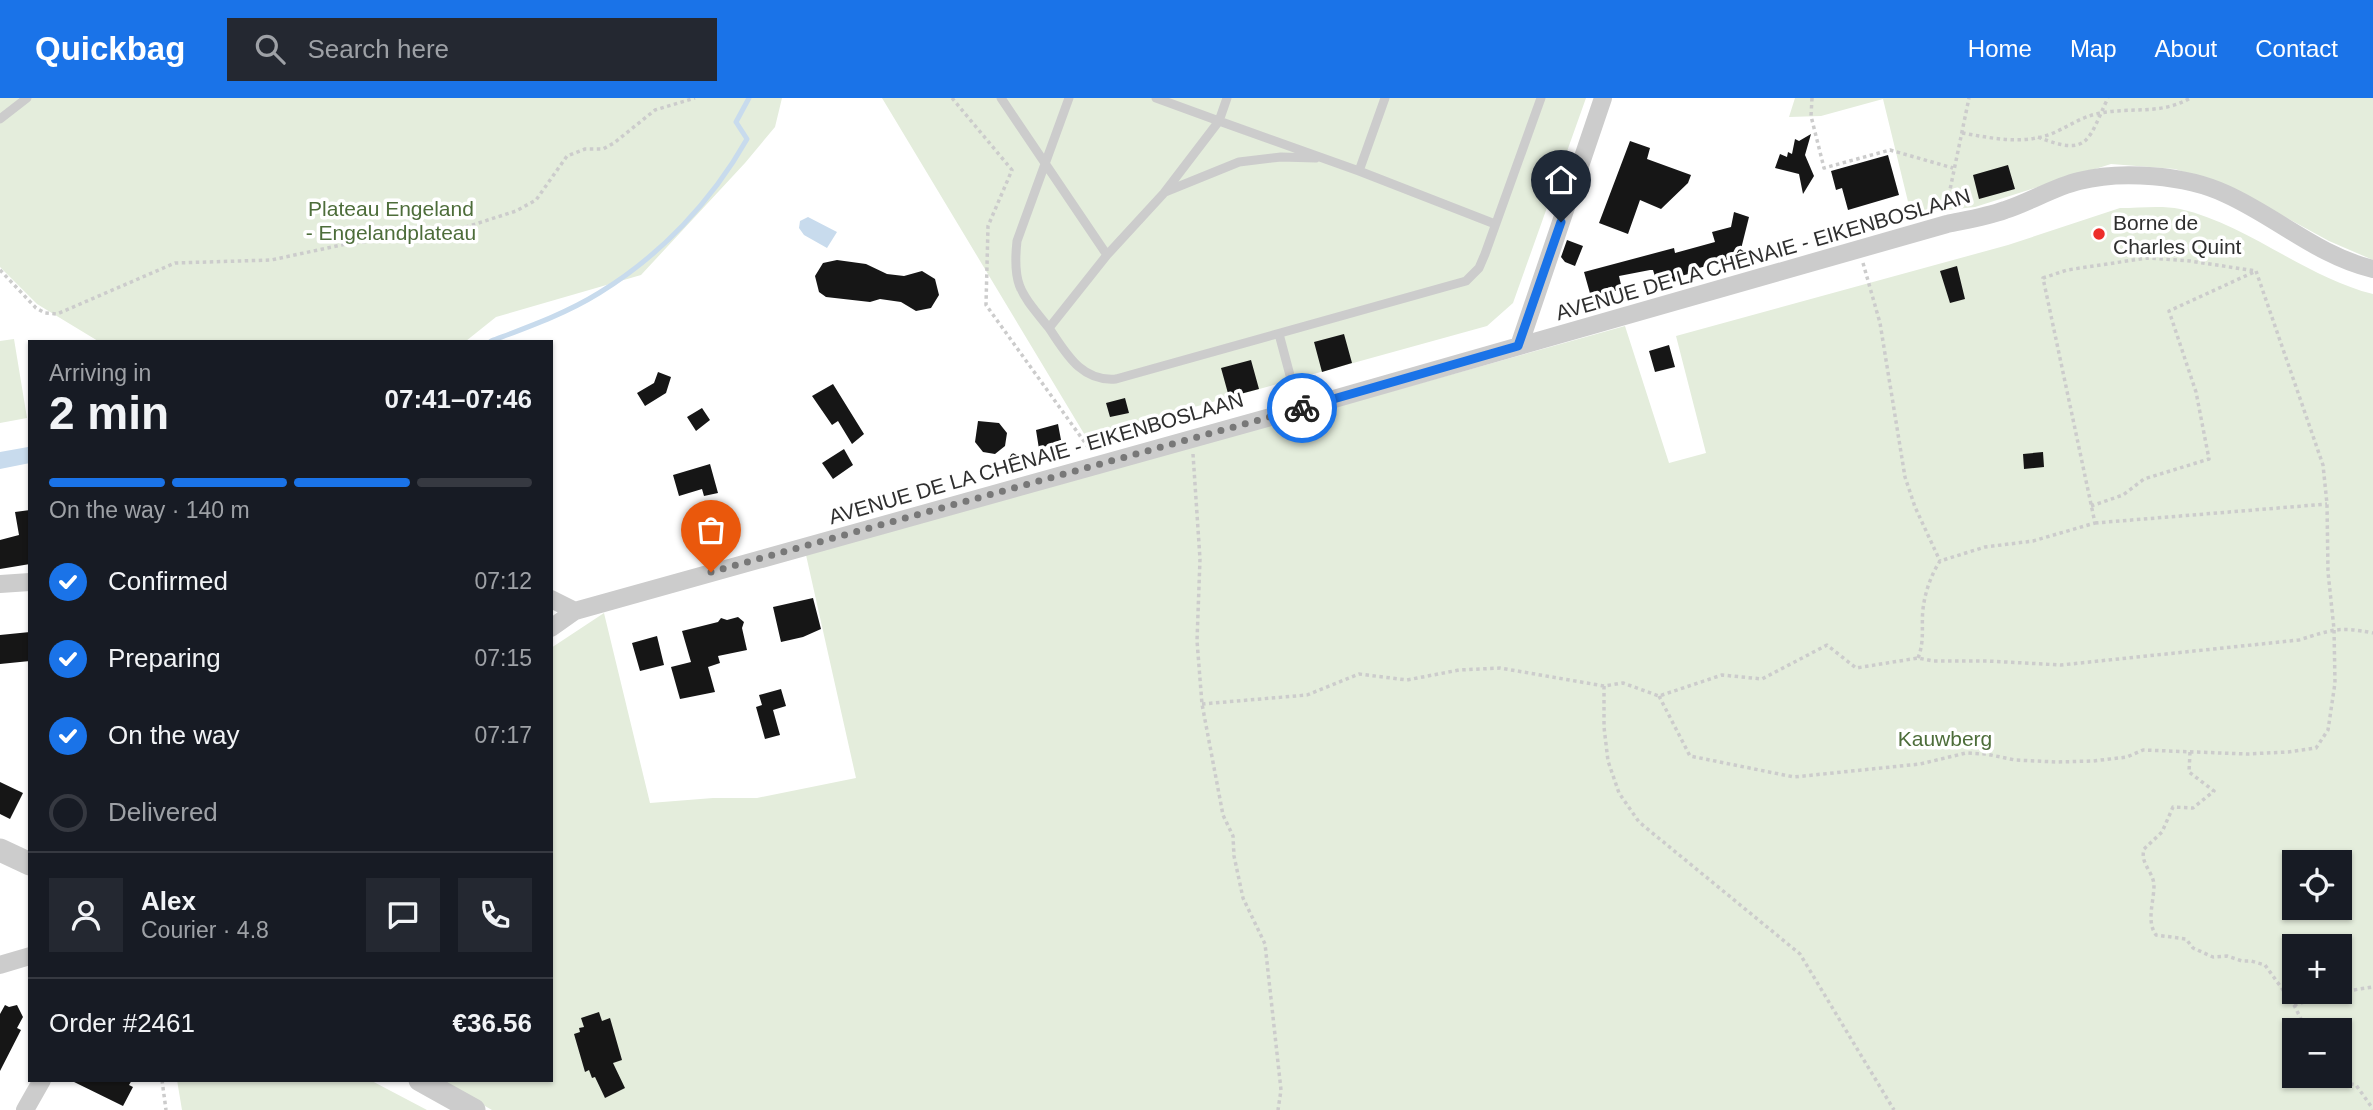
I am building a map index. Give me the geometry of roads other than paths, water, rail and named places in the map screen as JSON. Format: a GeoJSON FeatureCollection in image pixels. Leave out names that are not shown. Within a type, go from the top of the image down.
{"type":"FeatureCollection","features":[{"type":"Feature","properties":{"kind":"street"},"geometry":{"type":"LineString","coordinates":[[1518,346],[1603,98]]}},
{"type":"Feature","properties":{"kind":"street","name":"AVENUE DE LA CHÊNAIE - EIKENBOSLAAN"},"geometry":{"type":"LineString","coordinates":[[553,627],[575,611],[1947,224],[2004,211],[2077,181],[2112,174],[2164,178],[2226,193],[2319,249],[2356,265],[2373,269]]}},
{"type":"Feature","properties":{"kind":"street"},"geometry":{"type":"LineString","coordinates":[[0,584],[28,582]]}},
{"type":"Feature","properties":{"kind":"street"},"geometry":{"type":"LineString","coordinates":[[553,600],[575,611]]}},
{"type":"Feature","properties":{"kind":"street"},"geometry":{"type":"LineString","coordinates":[[0,850],[28,863]]}},
{"type":"Feature","properties":{"kind":"street"},"geometry":{"type":"LineString","coordinates":[[0,965],[28,957]]}},
{"type":"Feature","properties":{"kind":"street"},"geometry":{"type":"LineString","coordinates":[[25,1110],[40,1082]]}},
{"type":"Feature","properties":{"kind":"street"},"geometry":{"type":"LineString","coordinates":[[424,1082],[474,1110]]}},
{"type":"Feature","properties":{"kind":"lane"},"geometry":{"type":"LineString","coordinates":[[0,119],[27,98]]}},
{"type":"Feature","properties":{"kind":"lane"},"geometry":{"type":"LineString","coordinates":[[1001,98],[1107,255]]}},
{"type":"Feature","properties":{"kind":"lane"},"geometry":{"type":"LineString","coordinates":[[1069,98],[1017,241],[1014,265],[1018,286],[1080,370],[1105,380],[1466,281],[1479,268],[1541,98]]}},
{"type":"Feature","properties":{"kind":"lane"},"geometry":{"type":"LineString","coordinates":[[1156,98],[1359,171],[1495,224]]}},
{"type":"Feature","properties":{"kind":"lane"},"geometry":{"type":"LineString","coordinates":[[1049,328],[1107,255],[1164,193],[1219,121],[1227,98]]}},
{"type":"Feature","properties":{"kind":"lane"},"geometry":{"type":"LineString","coordinates":[[1359,171],[1385,98]]}},
{"type":"Feature","properties":{"kind":"lane"},"geometry":{"type":"LineString","coordinates":[[1164,193],[1239,162],[1281,157],[1325,159]]}},
{"type":"Feature","properties":{"kind":"lane"},"geometry":{"type":"LineString","coordinates":[[1279,334],[1298,409]]}},
{"type":"Feature","properties":{"kind":"water"},"geometry":{"type":"Polygon","coordinates":[[[808,217],[837,232],[827,248],[804,235],[799,228],[800,221],[808,217]]]}},
{"type":"Feature","properties":{"kind":"water"},"geometry":{"type":"Polygon","coordinates":[[[28,447],[28,463],[0,469],[0,452],[28,447]]]}},
{"type":"Feature","properties":{"kind":"waterway"},"geometry":{"type":"LineString","coordinates":[[494,340],[586,301],[643,262],[663,244],[718,184],[747,139],[736,122],[749,98]]}},
{"type":"Feature","properties":{"kind":"place","name":"Borne de Charles Quint"},"geometry":{"type":"Point","coordinates":[2099,234]}},
{"type":"Feature","properties":{"kind":"park label","name":"Plateau Engeland - Engelandplateau"},"geometry":{"type":"Point","coordinates":[391,220]}},
{"type":"Feature","properties":{"kind":"park label","name":"Kauwberg"},"geometry":{"type":"Point","coordinates":[1945,738]}}]}
